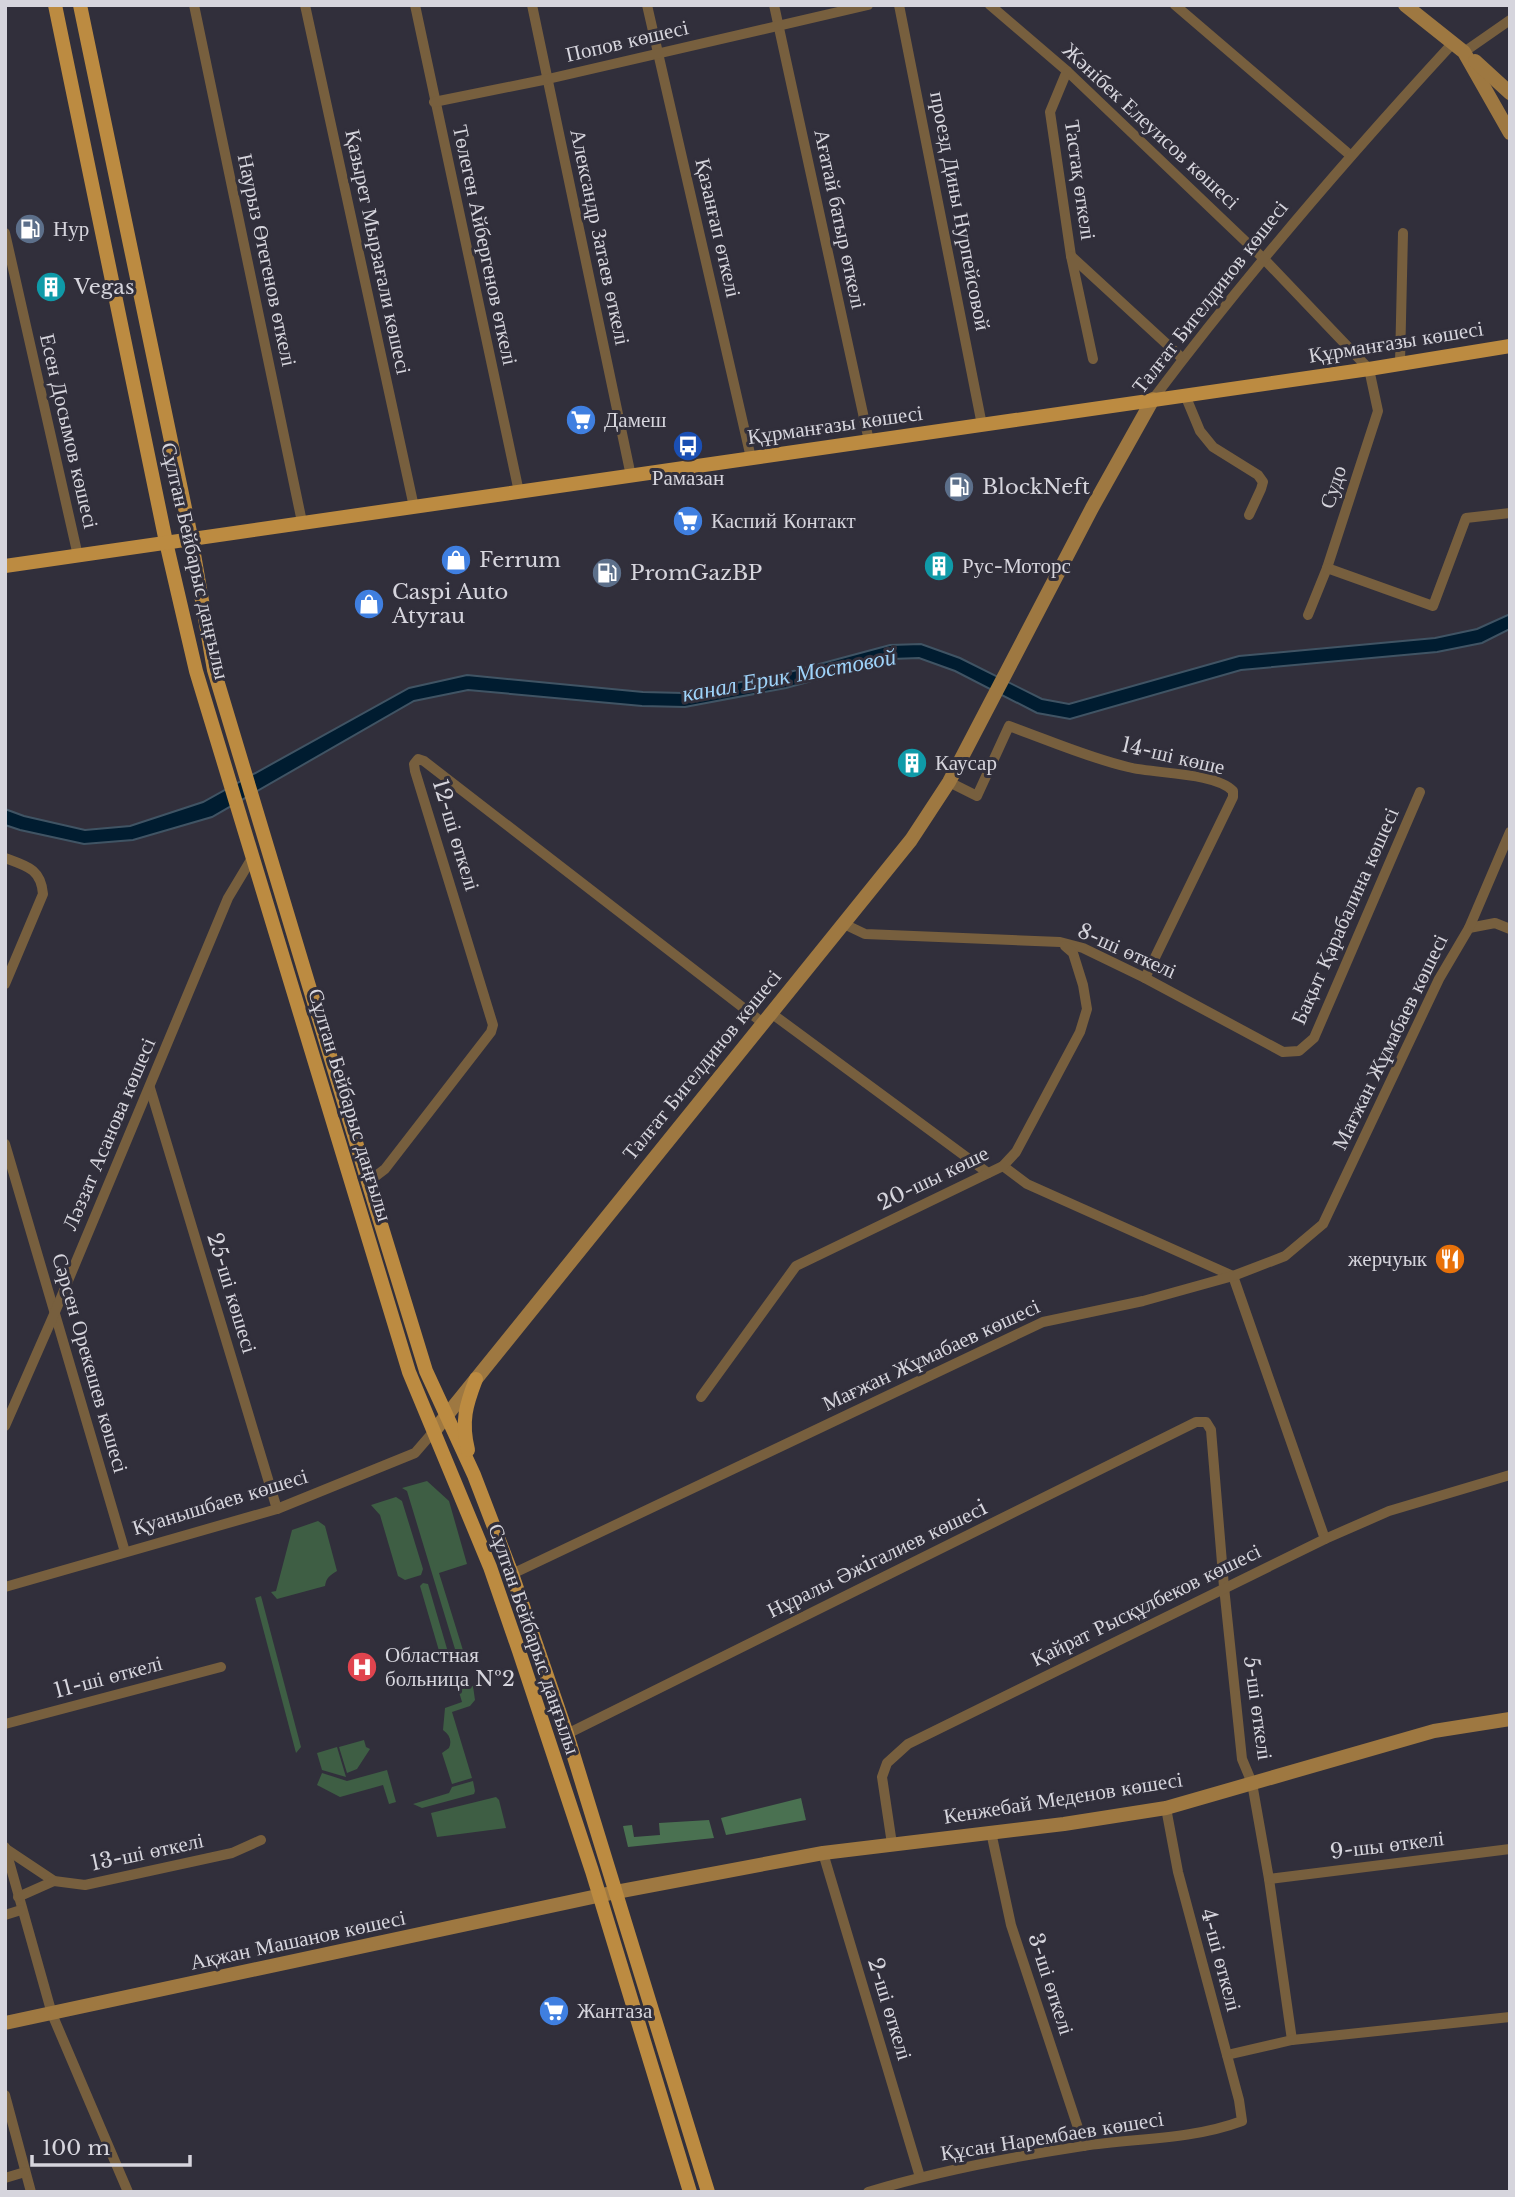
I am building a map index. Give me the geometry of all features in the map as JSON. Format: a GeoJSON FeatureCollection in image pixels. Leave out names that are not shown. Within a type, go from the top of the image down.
{"type":"FeatureCollection","features":[{"type":"Feature","properties":{"kind":"main road","name":"Сұлтан Бейбарыс даңғылы"},"geometry":{"type":"LineString","coordinates":[[55,5],[166,542],[196,671],[409,1372],[490,1567],[599,1897],[690,2192]]}},
{"type":"Feature","properties":{"kind":"main road","name":"Сұлтан Бейбарыс даңғылы"},"geometry":{"type":"LineString","coordinates":[[80,5],[191,537],[214,670],[426,1371],[474,1475],[512,1574],[567,1734],[708,2192]]}},
{"type":"Feature","properties":{"kind":"main road","name":"Құрманғазы көшесі"},"geometry":{"type":"LineString","coordinates":[[166,542],[1369,369],[1510,346]]}},
{"type":"Feature","properties":{"kind":"main road"},"geometry":{"type":"LineString","coordinates":[[185,509],[200,529],[222,533]]}},
{"type":"Feature","properties":{"kind":"main road"},"geometry":{"type":"LineString","coordinates":[[139,547],[155,536],[162,520]]}},
{"type":"Feature","properties":{"kind":"main road"},"geometry":{"type":"LineString","coordinates":[[198,574],[205,547],[222,533]]}},
{"type":"Feature","properties":{"kind":"main road"},"geometry":{"type":"LineString","coordinates":[[5,566],[166,542]]}},
{"type":"Feature","properties":{"kind":"main road"},"geometry":{"type":"LineString","coordinates":[[139,547],[153,550],[160,555],[174,574]]}},
{"type":"Feature","properties":{"kind":"main road"},"geometry":{"type":"LineString","coordinates":[[474,1475],[463,1421],[476,1379]]}},
{"type":"Feature","properties":{"kind":"main road"},"geometry":{"type":"LineString","coordinates":[[658,2087],[674,2081]]}},
{"type":"Feature","properties":{"kind":"street","name":"Наурыз Өтегенов өткелі"},"geometry":{"type":"LineString","coordinates":[[194,5],[302,522]]}},
{"type":"Feature","properties":{"kind":"street","name":"Қазырет Мырзағали көшесі"},"geometry":{"type":"LineString","coordinates":[[305,5],[414,507]]}},
{"type":"Feature","properties":{"kind":"street","name":"Төлеген Айбергенов өткелі"},"geometry":{"type":"LineString","coordinates":[[415,5],[519,492]]}},
{"type":"Feature","properties":{"kind":"street","name":"Александр Затаев өткелі"},"geometry":{"type":"LineString","coordinates":[[532,5],[631,476]]}},
{"type":"Feature","properties":{"kind":"street","name":"Қазанғап өткелі"},"geometry":{"type":"LineString","coordinates":[[647,5],[751,458]]}},
{"type":"Feature","properties":{"kind":"street","name":"Ағатай батыр өткелі"},"geometry":{"type":"LineString","coordinates":[[774,5],[869,441]]}},
{"type":"Feature","properties":{"kind":"street","name":"Попов көшесі"},"geometry":{"type":"LineString","coordinates":[[434,102],[548,79],[868,5]]}},
{"type":"Feature","properties":{"kind":"street","name":"проезд Дины Нурпейсовой"},"geometry":{"type":"LineString","coordinates":[[900,5],[982,425]]}},
{"type":"Feature","properties":{"kind":"street","name":"Жәнібек Елеуисов көшесі"},"geometry":{"type":"LineString","coordinates":[[990,5],[1067,71],[1263,258],[1369,369]]}},
{"type":"Feature","properties":{"kind":"street"},"geometry":{"type":"LineString","coordinates":[[1175,5],[1350,155]]}},
{"type":"Feature","properties":{"kind":"street"},"geometry":{"type":"LineString","coordinates":[[1405,5],[1510,93]]}},
{"type":"Feature","properties":{"kind":"street","name":"Талғат Бигелдинов көшесі"},"geometry":{"type":"LineString","coordinates":[[434,1431],[911,840],[949,782],[1091,508],[1153,400],[1183,359],[1350,155],[1458,48],[1510,20]]}},
{"type":"Feature","properties":{"kind":"street"},"geometry":{"type":"LineString","coordinates":[[1458,48],[1510,133]]}},
{"type":"Feature","properties":{"kind":"street","name":"Тастақ өткелі"},"geometry":{"type":"LineString","coordinates":[[1067,71],[1050,112],[1071,256],[1093,359]]}},
{"type":"Feature","properties":{"kind":"street","name":"Есен Досымов көшесі"},"geometry":{"type":"LineString","coordinates":[[5,233],[78,556]]}},
{"type":"Feature","properties":{"kind":"street"},"geometry":{"type":"LineString","coordinates":[[1400,363],[1403,233]]}},
{"type":"Feature","properties":{"kind":"street","name":"Тастақ өткелі"},"geometry":{"type":"LineString","coordinates":[[1071,256],[1183,359]]}},
{"type":"Feature","properties":{"kind":"street","name":"Судо"},"geometry":{"type":"LineString","coordinates":[[1308,615],[1327,568],[1378,411],[1369,369]]}},
{"type":"Feature","properties":{"kind":"street"},"geometry":{"type":"LineString","coordinates":[[1185,395],[1200,431],[1213,447],[1258,475],[1263,482],[1249,515]]}},
{"type":"Feature","properties":{"kind":"street"},"geometry":{"type":"LineString","coordinates":[[1327,568],[1433,606],[1466,518],[1510,513]]}},
{"type":"Feature","properties":{"kind":"street","name":"14-ші көше"},"geometry":{"type":"LineString","coordinates":[[949,782],[977,796],[1010,726],[1129,768],[1211,780],[1233,791],[1233,797],[1145,978]]}},
{"type":"Feature","properties":{"kind":"street","name":"12-ші өткелі"},"geometry":{"type":"LineString","coordinates":[[368,1182],[385,1169],[491,1032],[493,1025],[415,771],[414,764],[418,759],[767,1018]]}},
{"type":"Feature","properties":{"kind":"street","name":"Бақыт Қарабалина көшесі"},"geometry":{"type":"LineString","coordinates":[[1299,1051],[1314,1038],[1420,792]]}},
{"type":"Feature","properties":{"kind":"street","name":"Мағжан Жұмабаев көшесі"},"geometry":{"type":"LineString","coordinates":[[512,1574],[1043,1322],[1143,1301],[1233,1276],[1285,1256],[1323,1224],[1439,979],[1469,928],[1510,832]]}},
{"type":"Feature","properties":{"kind":"street"},"geometry":{"type":"LineString","coordinates":[[5,858],[25,865],[38,874],[43,894],[5,984]]}},
{"type":"Feature","properties":{"kind":"street","name":"Ләззат Асанова көшесі"},"geometry":{"type":"LineString","coordinates":[[5,1426],[228,898],[253,858]]}},
{"type":"Feature","properties":{"kind":"street"},"geometry":{"type":"LineString","coordinates":[[1469,928],[1495,923],[1510,929]]}},
{"type":"Feature","properties":{"kind":"street","name":"8-ші өткелі"},"geometry":{"type":"LineString","coordinates":[[844,924],[865,934],[1060,942],[1083,948],[1283,1052],[1299,1051]]}},
{"type":"Feature","properties":{"kind":"street","name":"20-шы көше"},"geometry":{"type":"LineString","coordinates":[[701,1397],[796,1266],[1003,1166],[1016,1152],[1080,1032],[1087,1009],[1073,953],[1060,942]]}},
{"type":"Feature","properties":{"kind":"street"},"geometry":{"type":"LineString","coordinates":[[767,1018],[988,1173]]}},
{"type":"Feature","properties":{"kind":"street","name":"25-ші көшесі"},"geometry":{"type":"LineString","coordinates":[[150,1088],[277,1509]]}},
{"type":"Feature","properties":{"kind":"street","name":"Сәрсен Орекешев көшесі"},"geometry":{"type":"LineString","coordinates":[[5,1144],[125,1552]]}},
{"type":"Feature","properties":{"kind":"street"},"geometry":{"type":"LineString","coordinates":[[1003,1166],[1027,1184],[1233,1276],[1325,1539]]}},
{"type":"Feature","properties":{"kind":"street","name":"Нұралы Әжiгалиев көшесi"},"geometry":{"type":"LineString","coordinates":[[567,1734],[1196,1422],[1206,1422]]}},
{"type":"Feature","properties":{"kind":"street","name":"5-ші өткелі"},"geometry":{"type":"LineString","coordinates":[[1206,1422],[1212,1430],[1224,1587],[1242,1759],[1252,1783],[1292,2040]]}},
{"type":"Feature","properties":{"kind":"street","name":"Қуанышбаев көшесі"},"geometry":{"type":"LineString","coordinates":[[5,1587],[277,1509],[415,1453],[434,1431]]}},
{"type":"Feature","properties":{"kind":"street","name":"Қайрат Рысқұлбеков көшесі"},"geometry":{"type":"LineString","coordinates":[[892,1844],[882,1777],[887,1763],[908,1744],[1325,1539],[1389,1511],[1510,1475]]}},
{"type":"Feature","properties":{"kind":"street","name":"11-ші өткелі"},"geometry":{"type":"LineString","coordinates":[[5,1724],[220,1667]]}},
{"type":"Feature","properties":{"kind":"street","name":"Кенжебай Меденов көшесі"},"geometry":{"type":"LineString","coordinates":[[616,1892],[822,1853],[1064,1824],[1166,1808],[1434,1731],[1510,1719]]}},
{"type":"Feature","properties":{"kind":"street","name":"4-ші өткелі"},"geometry":{"type":"LineString","coordinates":[[1166,1808],[1178,1872],[1239,2100],[1242,2121]]}},
{"type":"Feature","properties":{"kind":"street","name":"3-ші өткелі"},"geometry":{"type":"LineString","coordinates":[[992,1832],[1011,1925],[1084,2146]]}},
{"type":"Feature","properties":{"kind":"street","name":"13-ші өткелі"},"geometry":{"type":"LineString","coordinates":[[6,1848],[54,1881],[85,1885],[232,1853],[261,1840]]}},
{"type":"Feature","properties":{"kind":"street"},"geometry":{"type":"LineString","coordinates":[[6,1848],[21,1910],[52,2014],[128,2192]]}},
{"type":"Feature","properties":{"kind":"street","name":"9-шы өткелі"},"geometry":{"type":"LineString","coordinates":[[1269,1879],[1510,1849]]}},
{"type":"Feature","properties":{"kind":"street","name":"2-ші өткелі"},"geometry":{"type":"LineString","coordinates":[[822,1853],[920,2177]]}},
{"type":"Feature","properties":{"kind":"street"},"geometry":{"type":"LineString","coordinates":[[18,1896],[54,1881]]}},
{"type":"Feature","properties":{"kind":"street","name":"Ақжан Машанов көшесі"},"geometry":{"type":"LineString","coordinates":[[5,2023],[616,1892]]}},
{"type":"Feature","properties":{"kind":"street"},"geometry":{"type":"LineString","coordinates":[[5,1915],[21,1910]]}},
{"type":"Feature","properties":{"kind":"street"},"geometry":{"type":"LineString","coordinates":[[1227,2055],[1292,2040],[1510,2018]]}},
{"type":"Feature","properties":{"kind":"street"},"geometry":{"type":"LineString","coordinates":[[5,2095],[31,2192]]}},
{"type":"Feature","properties":{"kind":"street","name":"Құсан Нарембаев көшесі"},"geometry":{"type":"LineString","coordinates":[[868,2192],[920,2177],[1084,2146],[1222,2128],[1242,2121]]}},
{"type":"Feature","properties":{"kind":"street"},"geometry":{"type":"LineString","coordinates":[[5,2178],[25,2172]]}},
{"type":"Feature","properties":{"kind":"green space"},"geometry":{"type":"Polygon","coordinates":[[[427,1481],[449,1501],[467,1564],[439,1573],[466,1660],[458,1659],[407,1491],[402,1488],[427,1481]]]}},
{"type":"Feature","properties":{"kind":"green space"},"geometry":{"type":"Polygon","coordinates":[[[396,1497],[402,1501],[423,1569],[421,1575],[405,1580],[398,1576],[380,1515],[371,1505],[396,1497]]]}},
{"type":"Feature","properties":{"kind":"green space"},"geometry":{"type":"Polygon","coordinates":[[[318,1521],[325,1526],[337,1571],[329,1577],[325,1586],[277,1599],[271,1592],[276,1591],[292,1530],[318,1521]]]}},
{"type":"Feature","properties":{"kind":"green space"},"geometry":{"type":"Polygon","coordinates":[[[423,1583],[428,1584],[450,1659],[447,1662],[442,1661],[420,1586],[423,1583]]]}},
{"type":"Feature","properties":{"kind":"green space"},"geometry":{"type":"Polygon","coordinates":[[[261,1596],[301,1747],[296,1753],[255,1598],[261,1596]]]}},
{"type":"Feature","properties":{"kind":"green space"},"geometry":{"type":"Polygon","coordinates":[[[464,1684],[465,1689],[473,1686],[475,1700],[470,1706],[452,1712],[472,1778],[452,1784],[442,1753],[449,1748],[450,1743],[449,1736],[443,1730],[445,1708],[462,1702],[457,1685],[464,1684]]]}},
{"type":"Feature","properties":{"kind":"green space"},"geometry":{"type":"Polygon","coordinates":[[[364,1740],[366,1747],[370,1749],[357,1769],[347,1773],[339,1747],[364,1740]]]}},
{"type":"Feature","properties":{"kind":"green space"},"geometry":{"type":"Polygon","coordinates":[[[337,1747],[346,1777],[322,1770],[317,1753],[337,1747]]]}},
{"type":"Feature","properties":{"kind":"green space"},"geometry":{"type":"Polygon","coordinates":[[[387,1770],[396,1802],[389,1804],[383,1785],[340,1797],[317,1785],[322,1773],[347,1781],[387,1770]]]}},
{"type":"Feature","properties":{"kind":"green space"},"geometry":{"type":"Polygon","coordinates":[[[473,1781],[474,1794],[422,1808],[413,1804],[449,1793],[452,1787],[473,1781]]]}},
{"type":"Feature","properties":{"kind":"green space"},"geometry":{"type":"Polygon","coordinates":[[[496,1797],[506,1828],[437,1837],[431,1813],[496,1797]]]}},
{"type":"Feature","properties":{"kind":"green space"},"geometry":{"type":"Polygon","coordinates":[[[801,1798],[806,1820],[726,1835],[721,1818],[801,1798]]]}},
{"type":"Feature","properties":{"kind":"green space"},"geometry":{"type":"Polygon","coordinates":[[[709,1820],[714,1838],[628,1847],[623,1826],[632,1825],[634,1837],[660,1835],[659,1823],[709,1820]]]}},
{"type":"Feature","properties":{"kind":"water","name":"канал Ерик Мостовой"},"geometry":{"type":"Polygon","coordinates":[[[1510,614],[1510,629],[1482,643],[1437,652],[1241,670],[1070,719],[1037,713],[955,671],[919,658],[892,659],[786,688],[685,707],[642,706],[468,690],[414,701],[212,817],[133,840],[84,844],[5,825],[5,809],[85,830],[130,826],[203,802],[409,688],[467,675],[643,692],[684,693],[782,674],[890,645],[921,644],[960,658],[1042,699],[1069,704],[1239,656],[1435,638],[1477,629],[1510,614]]]}},
{"type":"Feature","properties":{"kind":"place","name":"Нур"},"geometry":{"type":"Point","coordinates":[30,229]}},
{"type":"Feature","properties":{"kind":"place","name":"Vegas"},"geometry":{"type":"Point","coordinates":[51,287]}},
{"type":"Feature","properties":{"kind":"place","name":"Дамеш"},"geometry":{"type":"Point","coordinates":[581,420]}},
{"type":"Feature","properties":{"kind":"place","name":"Рамазан"},"geometry":{"type":"Point","coordinates":[688,446]}},
{"type":"Feature","properties":{"kind":"place","name":"BlockNeft"},"geometry":{"type":"Point","coordinates":[959,487]}},
{"type":"Feature","properties":{"kind":"place","name":"Каспий Контакт"},"geometry":{"type":"Point","coordinates":[688,521]}},
{"type":"Feature","properties":{"kind":"place","name":"Ferrum"},"geometry":{"type":"Point","coordinates":[456,560]}},
{"type":"Feature","properties":{"kind":"place","name":"Рус-Моторс"},"geometry":{"type":"Point","coordinates":[939,566]}},
{"type":"Feature","properties":{"kind":"place","name":"PromGazBP"},"geometry":{"type":"Point","coordinates":[607,573]}},
{"type":"Feature","properties":{"kind":"place","name":"Caspi Auto Atyrau"},"geometry":{"type":"Point","coordinates":[369,604]}},
{"type":"Feature","properties":{"kind":"place","name":"Каусар"},"geometry":{"type":"Point","coordinates":[912,763]}},
{"type":"Feature","properties":{"kind":"place","name":"жерчуык"},"geometry":{"type":"Point","coordinates":[1450,1259]}},
{"type":"Feature","properties":{"kind":"place","name":"Областная больница №2"},"geometry":{"type":"Point","coordinates":[362,1667]}},
{"type":"Feature","properties":{"kind":"place","name":"Жантаза"},"geometry":{"type":"Point","coordinates":[554,2011]}}]}
